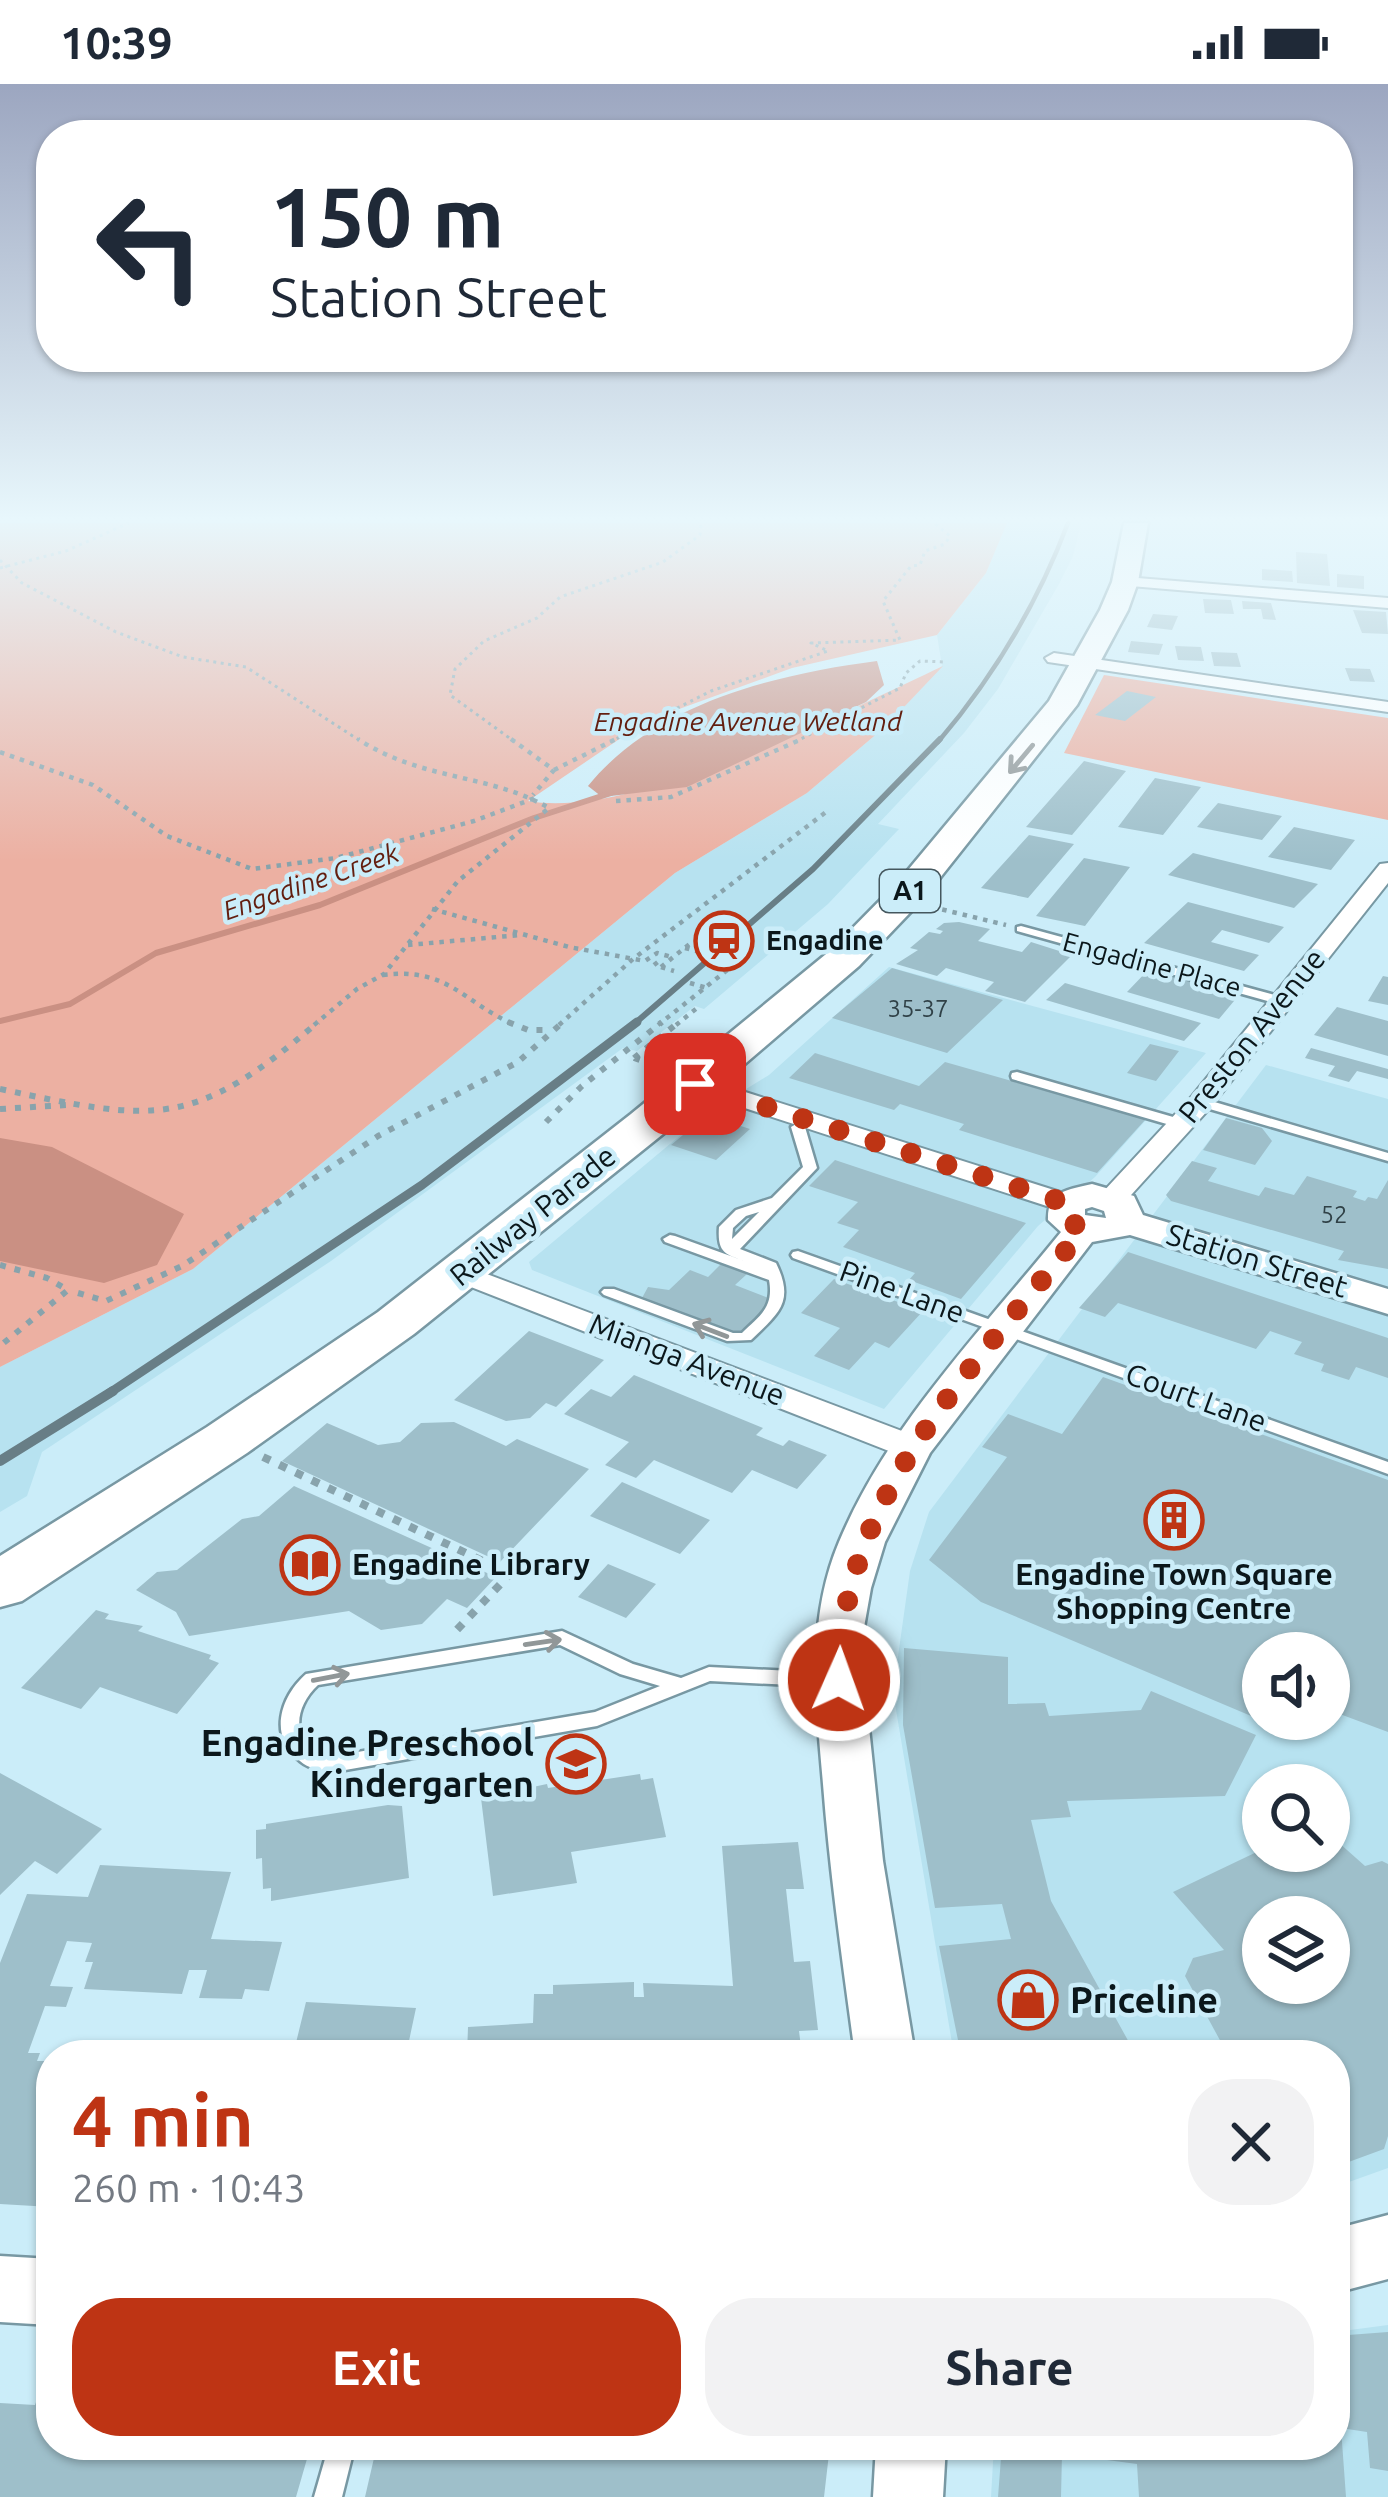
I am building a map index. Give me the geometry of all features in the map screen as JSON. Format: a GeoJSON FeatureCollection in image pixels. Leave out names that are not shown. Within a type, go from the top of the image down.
{"type":"FeatureCollection","features":[{"type":"Feature","properties":{"kind":"highway","name":"Railway Parade"},"geometry":{"type":"LineString","coordinates":[[2,1575],[227,1440],[463,1274],[845,958],[897,905],[1046,729],[1077,636]]}},
{"type":"Feature","properties":{"kind":"highway","name":"Railway Parade"},"geometry":{"type":"LineString","coordinates":[[2,1575],[224,1407],[409,1280],[559,1162],[805,956],[853,910],[1088,636]]}},
{"type":"Feature","properties":{"kind":"street"},"geometry":{"type":"LineString","coordinates":[[1071,660],[1388,706]]}},
{"type":"Feature","properties":{"kind":"street","name":"Preston Avenue"},"geometry":{"type":"LineString","coordinates":[[1119,1210],[1182,1124],[1388,869]]}},
{"type":"Feature","properties":{"kind":"street"},"geometry":{"type":"LineString","coordinates":[[695,1084],[1075,1216],[1104,1232],[1119,1210]]}},
{"type":"Feature","properties":{"kind":"street","name":"Station Street"},"geometry":{"type":"LineString","coordinates":[[1119,1210],[1388,1301]]}},
{"type":"Feature","properties":{"kind":"street"},"geometry":{"type":"LineString","coordinates":[[882,2040],[856,1861],[839,1633],[862,1542],[911,1448],[1005,1329],[1075,1216]]}},
{"type":"Feature","properties":{"kind":"street","name":"Mianga Avenue"},"geometry":{"type":"LineString","coordinates":[[463,1274],[911,1448]]}},
{"type":"Feature","properties":{"kind":"street"},"geometry":{"type":"LineString","coordinates":[[1350,2257],[1388,2247]]}},
{"type":"Feature","properties":{"kind":"street"},"geometry":{"type":"LineString","coordinates":[[0,2289],[36,2291]]}},
{"type":"Feature","properties":{"kind":"street"},"geometry":{"type":"LineString","coordinates":[[908,2497],[910,2460]]}},
{"type":"Feature","properties":{"kind":"lane","name":"Engadine Place"},"geometry":{"type":"LineString","coordinates":[[1022,929],[1282,1001]]}},
{"type":"Feature","properties":{"kind":"lane"},"geometry":{"type":"LineString","coordinates":[[1018,1076],[1182,1124]]}},
{"type":"Feature","properties":{"kind":"lane"},"geometry":{"type":"LineString","coordinates":[[1201,1102],[1388,1157]]}},
{"type":"Feature","properties":{"kind":"lane"},"geometry":{"type":"LineString","coordinates":[[609,1292],[742,1340],[779,1304],[775,1277],[767,1264],[730,1250],[811,1168],[798,1127]]}},
{"type":"Feature","properties":{"kind":"lane"},"geometry":{"type":"LineString","coordinates":[[670,1239],[775,1277]]}},
{"type":"Feature","properties":{"kind":"lane","name":"Pine Lane"},"geometry":{"type":"LineString","coordinates":[[798,1255],[1005,1329]]}},
{"type":"Feature","properties":{"kind":"lane","name":"Court Lane"},"geometry":{"type":"LineString","coordinates":[[1005,1329],[1388,1468]]}},
{"type":"Feature","properties":{"kind":"lane"},"geometry":{"type":"LineString","coordinates":[[678,1684],[627,1669],[562,1638],[313,1679],[302,1686],[294,1701],[290,1731],[299,1754],[309,1762],[328,1765],[597,1719],[678,1684],[722,1673],[839,1680]]}},
{"type":"Feature","properties":{"kind":"lane"},"geometry":{"type":"LineString","coordinates":[[328,2497],[338,2460]]}},
{"type":"Feature","properties":{"kind":"path"},"geometry":{"type":"LineString","coordinates":[[0,1089],[77,1104],[160,1111],[209,1100],[315,1025],[356,989],[383,975],[432,909],[478,859],[532,830],[549,808],[534,797],[429,774],[386,758],[322,711],[243,666],[214,656],[180,656],[123,636]]}},
{"type":"Feature","properties":{"kind":"path"},"geometry":{"type":"LineString","coordinates":[[496,636],[484,641],[455,669],[449,695],[554,770]]}},
{"type":"Feature","properties":{"kind":"path"},"geometry":{"type":"LineString","coordinates":[[0,752],[93,785],[167,836],[252,869],[336,858],[474,821],[534,797],[554,770],[695,698],[828,651],[811,643],[900,640],[898,636]]}},
{"type":"Feature","properties":{"kind":"path"},"geometry":{"type":"LineString","coordinates":[[616,801],[671,797],[699,787],[872,706],[900,688],[906,673],[920,661],[946,662]]}},
{"type":"Feature","properties":{"kind":"path"},"geometry":{"type":"LineString","coordinates":[[78,1293],[106,1301],[182,1266],[378,1136],[518,1063],[633,958],[687,922],[826,812]]}},
{"type":"Feature","properties":{"kind":"path"},"geometry":{"type":"LineString","coordinates":[[925,905],[1022,929]]}},
{"type":"Feature","properties":{"kind":"path"},"geometry":{"type":"LineString","coordinates":[[432,909],[524,934],[651,958],[659,961],[654,965],[674,971]]}},
{"type":"Feature","properties":{"kind":"path"},"geometry":{"type":"LineString","coordinates":[[405,945],[524,934]]}},
{"type":"Feature","properties":{"kind":"path"},"geometry":{"type":"LineString","coordinates":[[692,942],[685,948],[660,967],[672,957],[692,942]]}},
{"type":"Feature","properties":{"kind":"path"},"geometry":{"type":"LineString","coordinates":[[685,948],[738,962]]}},
{"type":"Feature","properties":{"kind":"path"},"geometry":{"type":"LineString","coordinates":[[651,958],[658,953],[672,957]]}},
{"type":"Feature","properties":{"kind":"path"},"geometry":{"type":"LineString","coordinates":[[546,1122],[582,1086],[707,988],[745,956],[740,960],[722,955]]}},
{"type":"Feature","properties":{"kind":"path"},"geometry":{"type":"LineString","coordinates":[[383,975],[431,975],[476,996],[512,1028],[553,1030]]}},
{"type":"Feature","properties":{"kind":"path"},"geometry":{"type":"LineString","coordinates":[[690,982],[707,988]]}},
{"type":"Feature","properties":{"kind":"path"},"geometry":{"type":"LineString","coordinates":[[645,1062],[634,1058],[698,1008],[686,1004]]}},
{"type":"Feature","properties":{"kind":"path"},"geometry":{"type":"LineString","coordinates":[[510,1077],[518,1063]]}},
{"type":"Feature","properties":{"kind":"path"},"geometry":{"type":"LineString","coordinates":[[0,1109],[77,1104]]}},
{"type":"Feature","properties":{"kind":"path"},"geometry":{"type":"LineString","coordinates":[[0,1265],[47,1278],[68,1290],[0,1346]]}},
{"type":"Feature","properties":{"kind":"path"},"geometry":{"type":"LineString","coordinates":[[260,1456],[510,1574],[428,1660]]}},
{"type":"Feature","properties":{"kind":"shaded area"},"geometry":{"type":"Polygon","coordinates":[[[0,636],[934,636],[792,668],[646,721],[528,801],[572,803],[679,779],[795,734],[943,666],[886,726],[807,793],[675,873],[193,1269],[0,1367],[0,636]]]}},
{"type":"Feature","properties":{"kind":"shaded area"},"geometry":{"type":"Polygon","coordinates":[[[937,636],[1029,636],[998,689],[964,733],[878,824],[899,829],[828,904],[704,1009],[695,1006],[637,1051],[623,1048],[331,1261],[42,1452],[27,1496],[0,1512],[0,1367],[193,1269],[675,873],[807,793],[886,726],[942,666],[937,636]]]}},
{"type":"Feature","properties":{"kind":"shaded area"},"geometry":{"type":"Polygon","coordinates":[[[1104,675],[1388,718],[1388,820],[1064,753],[1104,675]]]}},
{"type":"Feature","properties":{"kind":"shaded area"},"geometry":{"type":"Polygon","coordinates":[[[889,967],[1206,1053],[1095,1177],[1038,1226],[884,1409],[532,1270],[529,1262],[707,1113],[769,1075],[889,967]]]}},
{"type":"Feature","properties":{"kind":"shaded area"},"geometry":{"type":"Polygon","coordinates":[[[1266,1065],[1388,1099],[1388,2168],[1350,2182],[1350,2040],[951,2040],[893,1692],[910,1571],[929,1512],[1266,1065]]]}},
{"type":"Feature","properties":{"kind":"shaded area"},"geometry":{"type":"Polygon","coordinates":[[[1388,2325],[1388,2497],[991,2497],[993,2460],[1350,2460],[1350,2330],[1388,2325]]]}},
{"type":"Feature","properties":{"kind":"water","name":"Engadine Avenue Wetland"},"geometry":{"type":"Polygon","coordinates":[[[877,661],[884,685],[866,702],[687,787],[602,797],[588,786],[647,733],[683,713],[759,684],[877,661]]]}},
{"type":"Feature","properties":{"kind":"water"},"geometry":{"type":"Polygon","coordinates":[[[0,1138],[52,1147],[184,1214],[157,1265],[104,1283],[0,1261],[0,1138]]]}},
{"type":"Feature","properties":{"kind":"building"},"geometry":{"type":"Polygon","coordinates":[[[1131,641],[1163,644],[1159,655],[1128,652],[1131,641]]]}},
{"type":"Feature","properties":{"kind":"building"},"geometry":{"type":"Polygon","coordinates":[[[1175,646],[1201,647],[1204,661],[1178,660],[1175,646]]]}},
{"type":"Feature","properties":{"kind":"building"},"geometry":{"type":"Polygon","coordinates":[[[1211,652],[1237,653],[1241,667],[1214,666],[1211,652]]]}},
{"type":"Feature","properties":{"kind":"building"},"geometry":{"type":"Polygon","coordinates":[[[1345,668],[1370,669],[1375,682],[1350,681],[1345,668]]]}},
{"type":"Feature","properties":{"kind":"building"},"geometry":{"type":"Polygon","coordinates":[[[1127,691],[1156,697],[1125,721],[1095,715],[1127,691]]]}},
{"type":"Feature","properties":{"kind":"building"},"geometry":{"type":"Polygon","coordinates":[[[1084,761],[1126,771],[1072,835],[1026,827],[1084,761]]]}},
{"type":"Feature","properties":{"kind":"building"},"geometry":{"type":"Polygon","coordinates":[[[1155,778],[1201,787],[1163,835],[1118,827],[1155,778]]]}},
{"type":"Feature","properties":{"kind":"building"},"geometry":{"type":"Polygon","coordinates":[[[1218,803],[1282,816],[1262,840],[1197,827],[1218,803]]]}},
{"type":"Feature","properties":{"kind":"building"},"geometry":{"type":"Polygon","coordinates":[[[1294,827],[1355,840],[1331,870],[1268,857],[1294,827]]]}},
{"type":"Feature","properties":{"kind":"building"},"geometry":{"type":"Polygon","coordinates":[[[1029,835],[1074,844],[1028,898],[981,888],[1029,835]]]}},
{"type":"Feature","properties":{"kind":"building"},"geometry":{"type":"Polygon","coordinates":[[[1193,853],[1318,884],[1294,908],[1168,875],[1193,853]]]}},
{"type":"Feature","properties":{"kind":"building"},"geometry":{"type":"Polygon","coordinates":[[[1084,858],[1130,867],[1085,926],[1036,916],[1084,858]]]}},
{"type":"Feature","properties":{"kind":"building"},"geometry":{"type":"Polygon","coordinates":[[[1188,902],[1284,927],[1269,943],[1222,930],[1211,942],[1259,955],[1244,971],[1144,943],[1188,902]]]}},
{"type":"Feature","properties":{"kind":"building"},"geometry":{"type":"Polygon","coordinates":[[[944,923],[990,929],[978,941],[1022,952],[1031,942],[1072,955],[1025,1002],[985,991],[994,982],[946,968],[937,976],[896,964],[918,950],[910,948],[929,932],[940,934],[943,931],[936,929],[944,923]]]}},
{"type":"Feature","properties":{"kind":"building"},"geometry":{"type":"Polygon","coordinates":[[[892,968],[1003,1000],[947,1053],[832,1018],[892,968]]]}},
{"type":"Feature","properties":{"kind":"building"},"geometry":{"type":"Polygon","coordinates":[[[1148,970],[1239,995],[1219,1019],[1127,992],[1148,970]]]}},
{"type":"Feature","properties":{"kind":"building"},"geometry":{"type":"Polygon","coordinates":[[[1383,976],[1388,977],[1388,1005],[1368,1001],[1383,976]]]}},
{"type":"Feature","properties":{"kind":"building"},"geometry":{"type":"Polygon","coordinates":[[[1065,983],[1201,1023],[1184,1041],[1046,1000],[1065,983]]]}},
{"type":"Feature","properties":{"kind":"building"},"geometry":{"type":"Polygon","coordinates":[[[1337,1007],[1388,1021],[1388,1056],[1314,1035],[1337,1007]]]}},
{"type":"Feature","properties":{"kind":"building"},"geometry":{"type":"Polygon","coordinates":[[[1150,1044],[1179,1051],[1156,1081],[1127,1073],[1150,1044]]]}},
{"type":"Feature","properties":{"kind":"building"},"geometry":{"type":"Polygon","coordinates":[[[1311,1048],[1388,1069],[1388,1079],[1357,1071],[1349,1082],[1328,1076],[1335,1066],[1305,1058],[1311,1048]]]}},
{"type":"Feature","properties":{"kind":"building"},"geometry":{"type":"Polygon","coordinates":[[[815,1053],[919,1086],[945,1062],[1146,1119],[1097,1173],[959,1130],[964,1124],[900,1104],[894,1110],[789,1078],[815,1053]]]}},
{"type":"Feature","properties":{"kind":"building"},"geometry":{"type":"Polygon","coordinates":[[[707,1115],[750,1129],[716,1160],[671,1145],[707,1115]]]}},
{"type":"Feature","properties":{"kind":"building"},"geometry":{"type":"Polygon","coordinates":[[[1226,1118],[1262,1128],[1272,1141],[1255,1165],[1203,1150],[1226,1118]]]}},
{"type":"Feature","properties":{"kind":"building"},"geometry":{"type":"Polygon","coordinates":[[[835,1160],[1026,1223],[961,1299],[909,1280],[915,1273],[843,1247],[859,1230],[837,1223],[858,1202],[809,1186],[835,1160]]]}},
{"type":"Feature","properties":{"kind":"building"},"geometry":{"type":"Polygon","coordinates":[[[1192,1161],[1217,1168],[1208,1181],[1259,1196],[1265,1187],[1294,1195],[1307,1176],[1357,1191],[1353,1197],[1365,1201],[1377,1199],[1388,1180],[1388,1269],[1338,1260],[1344,1251],[1171,1201],[1166,1195],[1192,1161]]]}},
{"type":"Feature","properties":{"kind":"building"},"geometry":{"type":"Polygon","coordinates":[[[1128,1252],[1388,1338],[1388,1378],[1356,1367],[1349,1380],[1321,1371],[1324,1364],[1294,1354],[1302,1342],[1270,1331],[1256,1349],[1118,1303],[1105,1317],[1079,1308],[1128,1252]]]}},
{"type":"Feature","properties":{"kind":"building"},"geometry":{"type":"Polygon","coordinates":[[[721,1264],[747,1274],[735,1285],[774,1300],[739,1335],[642,1298],[648,1287],[669,1290],[690,1270],[708,1277],[721,1264]]]}},
{"type":"Feature","properties":{"kind":"building"},"geometry":{"type":"Polygon","coordinates":[[[834,1279],[923,1311],[889,1348],[875,1342],[849,1370],[814,1356],[840,1328],[801,1313],[834,1279]]]}},
{"type":"Feature","properties":{"kind":"building"},"geometry":{"type":"Polygon","coordinates":[[[529,1331],[604,1360],[556,1407],[546,1403],[530,1418],[506,1421],[454,1400],[529,1331]]]}},
{"type":"Feature","properties":{"kind":"building"},"geometry":{"type":"Polygon","coordinates":[[[634,1375],[763,1428],[756,1435],[783,1446],[789,1440],[827,1455],[797,1489],[752,1470],[732,1493],[654,1460],[636,1478],[605,1465],[629,1442],[564,1414],[591,1389],[611,1397],[634,1375]]]}},
{"type":"Feature","properties":{"kind":"building","name":"Engadine Town Square Shopping Centre"},"geometry":{"type":"Polygon","coordinates":[[[1103,1377],[1388,1480],[1388,1732],[1350,1718],[1350,1632],[1242,1632],[1242,1712],[981,1602],[929,1560],[1007,1457],[982,1447],[1008,1414],[1062,1434],[1103,1377]]]}},
{"type":"Feature","properties":{"kind":"building"},"geometry":{"type":"Polygon","coordinates":[[[454,1422],[506,1446],[517,1439],[589,1469],[500,1562],[282,1461],[327,1423],[378,1445],[400,1442],[421,1423],[454,1422]]]}},
{"type":"Feature","properties":{"kind":"building"},"geometry":{"type":"Polygon","coordinates":[[[622,1482],[710,1520],[680,1554],[590,1516],[622,1482]]]}},
{"type":"Feature","properties":{"kind":"building"},"geometry":{"type":"Polygon","coordinates":[[[294,1486],[496,1577],[467,1608],[447,1599],[422,1624],[381,1630],[349,1611],[189,1636],[176,1612],[136,1590],[157,1572],[177,1570],[242,1519],[259,1516],[294,1486]]]}},
{"type":"Feature","properties":{"kind":"building"},"geometry":{"type":"Polygon","coordinates":[[[608,1564],[656,1584],[626,1618],[578,1597],[608,1564]]]}},
{"type":"Feature","properties":{"kind":"building"},"geometry":{"type":"Polygon","coordinates":[[[96,1610],[109,1614],[105,1619],[143,1626],[138,1631],[211,1655],[209,1659],[219,1663],[177,1714],[100,1687],[81,1709],[21,1688],[96,1610]]]}},
{"type":"Feature","properties":{"kind":"building"},"geometry":{"type":"Polygon","coordinates":[[[904,1648],[1008,1657],[1008,1704],[1045,1703],[1049,1716],[1141,1710],[1151,1691],[1242,1729],[1242,1740],[1253,1740],[1225,1796],[1067,1801],[1071,1817],[1031,1820],[1051,1901],[1128,2040],[958,2040],[939,1946],[1011,1939],[1002,1904],[935,1908],[903,1725],[904,1648]]]}},
{"type":"Feature","properties":{"kind":"building"},"geometry":{"type":"Polygon","coordinates":[[[0,1773],[102,1829],[57,1874],[35,1861],[0,1895],[0,1773]]]}},
{"type":"Feature","properties":{"kind":"building"},"geometry":{"type":"Polygon","coordinates":[[[640,1774],[641,1780],[653,1778],[666,1837],[571,1852],[577,1883],[493,1896],[481,1798],[547,1784],[548,1788],[640,1774]]]}},
{"type":"Feature","properties":{"kind":"building"},"geometry":{"type":"Polygon","coordinates":[[[402,1806],[409,1878],[271,1901],[271,1888],[263,1889],[262,1858],[256,1859],[256,1830],[266,1829],[266,1824],[402,1806]]]}},
{"type":"Feature","properties":{"kind":"building"},"geometry":{"type":"Polygon","coordinates":[[[798,1842],[804,1889],[786,1889],[794,1962],[810,1961],[818,2030],[799,2031],[800,2040],[468,2040],[468,2027],[533,2023],[534,1994],[553,1994],[553,1985],[634,1982],[634,1997],[644,1997],[643,1983],[733,1986],[722,1846],[798,1842]]]}},
{"type":"Feature","properties":{"kind":"building"},"geometry":{"type":"Polygon","coordinates":[[[1350,1853],[1365,1866],[1388,1864],[1388,2136],[1384,2149],[1350,2161],[1350,2040],[1220,2040],[1185,1976],[1193,1958],[1224,1950],[1173,1892],[1242,1859],[1242,1872],[1350,1872],[1350,1853]]]}},
{"type":"Feature","properties":{"kind":"building"},"geometry":{"type":"Polygon","coordinates":[[[100,1865],[231,1872],[211,1939],[282,1942],[269,1991],[245,1989],[242,1999],[199,1998],[207,1970],[189,1970],[182,1994],[84,1989],[93,1962],[85,1962],[92,1943],[67,1941],[50,1986],[73,1987],[66,2007],[45,2006],[28,2053],[36,2053],[36,2206],[0,2204],[0,1963],[27,1894],[88,1897],[100,1865]]]}},
{"type":"Feature","properties":{"kind":"building"},"geometry":{"type":"Polygon","coordinates":[[[306,2002],[416,2008],[409,2040],[297,2040],[306,2002]]]}},
{"type":"Feature","properties":{"kind":"building"},"geometry":{"type":"Polygon","coordinates":[[[1388,2332],[1388,2471],[1370,2468],[1367,2432],[1350,2429],[1350,2335],[1388,2332]]]}},
{"type":"Feature","properties":{"kind":"building"},"geometry":{"type":"Polygon","coordinates":[[[0,2403],[35,2405],[36,2460],[307,2460],[296,2497],[0,2497],[0,2403]]]}},
{"type":"Feature","properties":{"kind":"building"},"geometry":{"type":"Polygon","coordinates":[[[374,2460],[828,2460],[824,2497],[365,2497],[374,2460]]]}},
{"type":"Feature","properties":{"kind":"building"},"geometry":{"type":"Polygon","coordinates":[[[1001,2460],[1062,2460],[1061,2497],[998,2497],[1001,2460]]]}},
{"type":"Feature","properties":{"kind":"building"},"geometry":{"type":"Polygon","coordinates":[[[1107,2460],[1343,2460],[1346,2497],[1139,2497],[1137,2464],[1107,2460]]]}},
{"type":"Feature","properties":{"kind":"waterway","name":"Engadine Creek"},"geometry":{"type":"LineString","coordinates":[[0,1021],[70,1004],[156,953],[320,905],[534,818],[611,793]]}},
{"type":"Feature","properties":{"kind":"railway"},"geometry":{"type":"LineString","coordinates":[[938,742],[1014,636]]}},
{"type":"Feature","properties":{"kind":"railway"},"geometry":{"type":"LineString","coordinates":[[633,1025],[813,869],[940,739]]}},
{"type":"Feature","properties":{"kind":"railway"},"geometry":{"type":"LineString","coordinates":[[108,1394],[422,1185],[637,1022]]}},
{"type":"Feature","properties":{"kind":"railway"},"geometry":{"type":"LineString","coordinates":[[0,1461],[113,1391]]}},
{"type":"Feature","properties":{"kind":"place","name":"Engadine"},"geometry":{"type":"Point","coordinates":[724,941]}},
{"type":"Feature","properties":{"kind":"place","name":"Engadine Town Square Shopping Centre"},"geometry":{"type":"Point","coordinates":[1174,1520]}},
{"type":"Feature","properties":{"kind":"place","name":"Engadine Library"},"geometry":{"type":"Point","coordinates":[310,1565]}},
{"type":"Feature","properties":{"kind":"place","name":"Engadine Preschool Kindergarten"},"geometry":{"type":"Point","coordinates":[576,1764]}},
{"type":"Feature","properties":{"kind":"place","name":"Priceline"},"geometry":{"type":"Point","coordinates":[1028,2000]}},
{"type":"Feature","properties":{"kind":"route"},"geometry":{"type":"LineString","coordinates":[[695,1084],[1066,1203],[1067,1220],[1083,1229],[911,1448],[892,1479],[862,1542],[848,1588],[839,1633],[839,1680]]}}]}
